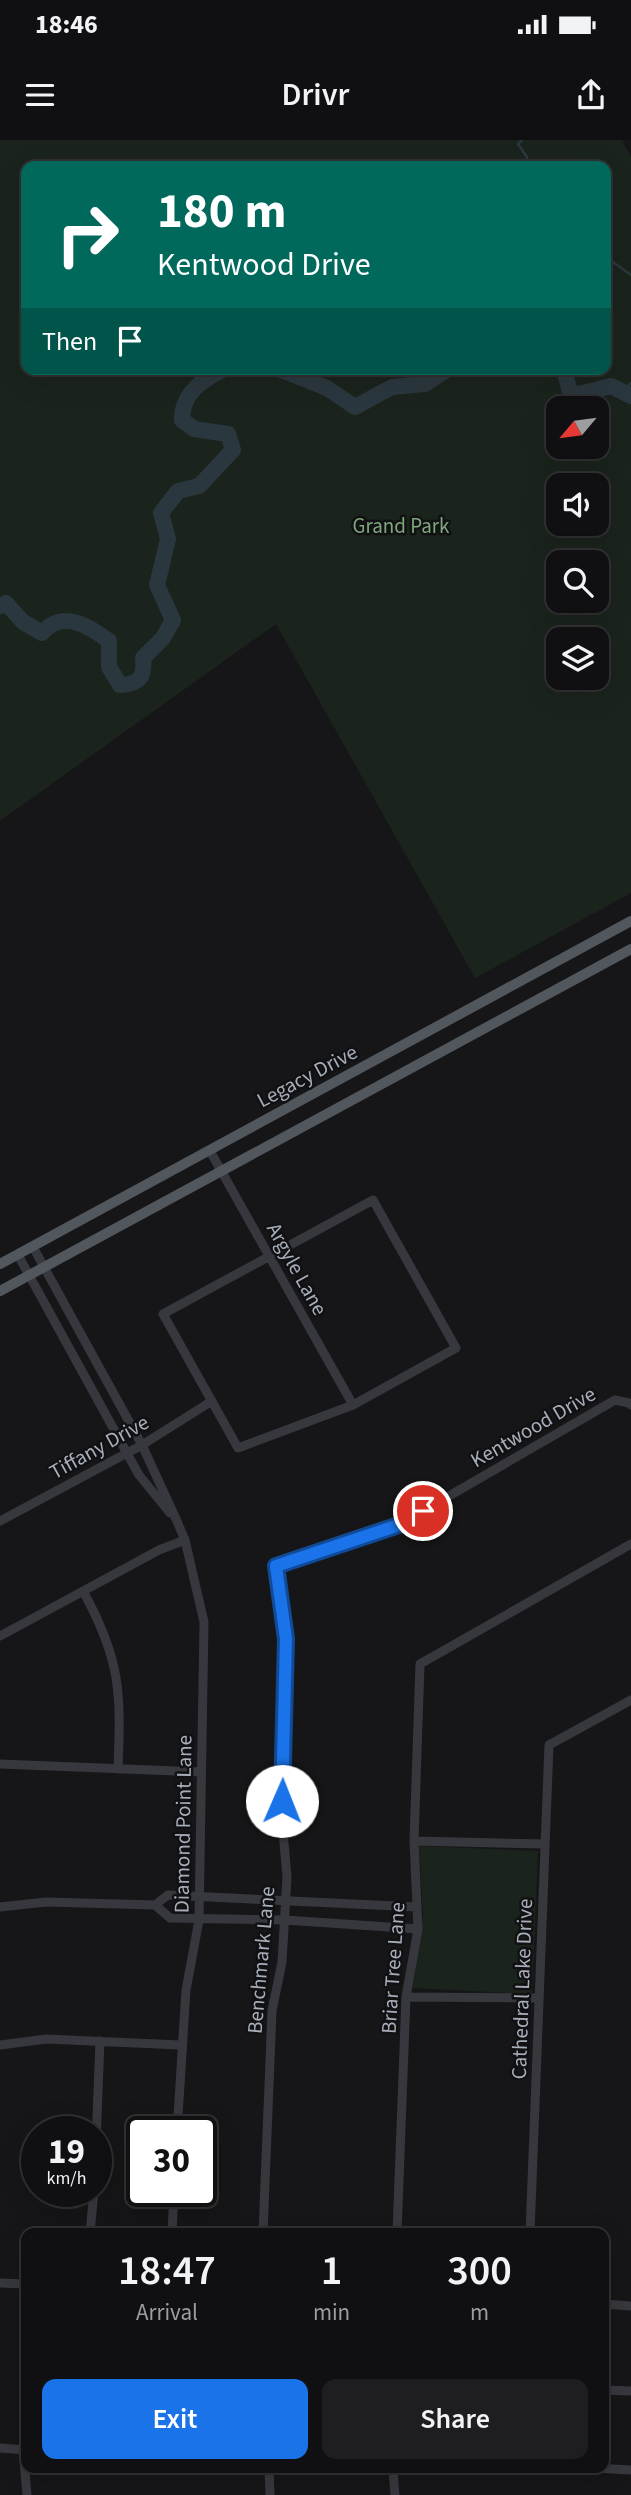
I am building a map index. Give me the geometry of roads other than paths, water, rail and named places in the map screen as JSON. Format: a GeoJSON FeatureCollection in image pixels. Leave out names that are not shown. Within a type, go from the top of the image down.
{"type":"FeatureCollection","features":[{"type":"Feature","properties":{"kind":"main road","name":"Legacy Drive"},"geometry":{"type":"LineString","coordinates":[[0,1264],[631,921]]}},
{"type":"Feature","properties":{"kind":"main road","name":"Legacy Drive"},"geometry":{"type":"LineString","coordinates":[[0,1291],[631,948]]}},
{"type":"Feature","properties":{"kind":"main road"},"geometry":{"type":"LineString","coordinates":[[481,1004],[492,1025]]}},
{"type":"Feature","properties":{"kind":"street","name":"Argyle Lane"},"geometry":{"type":"LineString","coordinates":[[210,1151],[353,1405]]}},
{"type":"Feature","properties":{"kind":"street"},"geometry":{"type":"LineString","coordinates":[[373,1200],[456,1348],[353,1405],[238,1448],[163,1314],[270,1256],[373,1200]]}},
{"type":"Feature","properties":{"kind":"street","name":"Diamond Point Lane"},"geometry":{"type":"LineString","coordinates":[[33,1247],[142,1445],[176,1519],[185,1540],[204,1622],[199,1920],[186,1990],[180,2045],[178,2116]]}},
{"type":"Feature","properties":{"kind":"street","name":"Diamond Point Lane"},"geometry":{"type":"LineString","coordinates":[[18,1255],[139,1475],[176,1519]]}},
{"type":"Feature","properties":{"kind":"street","name":"Kentwood Drive"},"geometry":{"type":"LineString","coordinates":[[276,1566],[399,1525],[615,1400],[631,1405]]}},
{"type":"Feature","properties":{"kind":"street","name":"Tiffany Drive"},"geometry":{"type":"LineString","coordinates":[[0,1521],[142,1445],[212,1401]]}},
{"type":"Feature","properties":{"kind":"street"},"geometry":{"type":"LineString","coordinates":[[0,1636],[159,1550],[185,1540]]}},
{"type":"Feature","properties":{"kind":"street","name":"Briar Tree Lane"},"geometry":{"type":"LineString","coordinates":[[397,2228],[406,1997],[418,1928],[414,1841],[420,1664],[631,1544]]}},
{"type":"Feature","properties":{"kind":"street","name":"Benchmark Lane"},"geometry":{"type":"LineString","coordinates":[[264,2228],[272,2011],[282,1962],[287,1877],[282,1808],[286,1639],[276,1566]]}},
{"type":"Feature","properties":{"kind":"street"},"geometry":{"type":"LineString","coordinates":[[83,1591],[107,1639],[118,1681],[118,1769]]}},
{"type":"Feature","properties":{"kind":"street","name":"Cathedral Lake Drive"},"geometry":{"type":"LineString","coordinates":[[530,2228],[549,1745],[631,1700]]}},
{"type":"Feature","properties":{"kind":"street"},"geometry":{"type":"LineString","coordinates":[[0,1764],[201,1772]]}},
{"type":"Feature","properties":{"kind":"street"},"geometry":{"type":"LineString","coordinates":[[414,1841],[545,1844]]}},
{"type":"Feature","properties":{"kind":"street"},"geometry":{"type":"LineString","coordinates":[[0,1907],[46,1902],[155,1905],[168,1895],[417,1908]]}},
{"type":"Feature","properties":{"kind":"street"},"geometry":{"type":"LineString","coordinates":[[155,1905],[170,1918],[285,1920],[418,1928]]}},
{"type":"Feature","properties":{"kind":"street"},"geometry":{"type":"LineString","coordinates":[[406,1997],[539,1998]]}},
{"type":"Feature","properties":{"kind":"street"},"geometry":{"type":"LineString","coordinates":[[0,2045],[46,2039],[180,2045]]}},
{"type":"Feature","properties":{"kind":"street"},"geometry":{"type":"LineString","coordinates":[[97,2116],[100,2041]]}},
{"type":"Feature","properties":{"kind":"street"},"geometry":{"type":"LineString","coordinates":[[90,2228],[92,2207]]}},
{"type":"Feature","properties":{"kind":"street"},"geometry":{"type":"LineString","coordinates":[[172,2228],[173,2207]]}},
{"type":"Feature","properties":{"kind":"street"},"geometry":{"type":"LineString","coordinates":[[0,2283],[21,2284]]}},
{"type":"Feature","properties":{"kind":"street"},"geometry":{"type":"LineString","coordinates":[[609,2304],[631,2305]]}},
{"type":"Feature","properties":{"kind":"street"},"geometry":{"type":"LineString","coordinates":[[609,2390],[631,2392]]}},
{"type":"Feature","properties":{"kind":"street"},"geometry":{"type":"LineString","coordinates":[[0,2448],[21,2450]]}},
{"type":"Feature","properties":{"kind":"street"},"geometry":{"type":"LineString","coordinates":[[609,2469],[631,2470]]}},
{"type":"Feature","properties":{"kind":"street"},"geometry":{"type":"LineString","coordinates":[[26,2473],[27,2495]]}},
{"type":"Feature","properties":{"kind":"street"},"geometry":{"type":"LineString","coordinates":[[270,2473],[270,2495]]}},
{"type":"Feature","properties":{"kind":"street"},"geometry":{"type":"LineString","coordinates":[[395,2473],[395,2495]]}},
{"type":"Feature","properties":{"kind":"waterway"},"geometry":{"type":"LineString","coordinates":[[522,140],[518,144],[527,157],[527,161]]}},
{"type":"Feature","properties":{"kind":"waterway"},"geometry":{"type":"LineString","coordinates":[[611,261],[631,275]]}},
{"type":"Feature","properties":{"kind":"waterway"},"geometry":{"type":"LineString","coordinates":[[0,606],[6,603],[23,622],[42,633],[50,626],[67,621],[93,630],[109,641],[109,667],[120,685],[140,678],[143,658],[163,638],[173,620],[157,585],[168,539],[161,513],[178,491],[199,486],[233,450],[228,434],[194,429],[182,420],[189,395],[213,375]]}},
{"type":"Feature","properties":{"kind":"waterway"},"geometry":{"type":"LineString","coordinates":[[294,375],[327,388],[355,407],[392,387],[425,384],[439,375]]}},
{"type":"Feature","properties":{"kind":"waterway"},"geometry":{"type":"LineString","coordinates":[[566,375],[571,396],[611,386],[631,396]]}},
{"type":"Feature","properties":{"kind":"waterway"},"geometry":{"type":"LineString","coordinates":[[622,392],[631,383]]}},
{"type":"Feature","properties":{"kind":"park label","name":"Grand Park"},"geometry":{"type":"Point","coordinates":[401,526]}}]}
